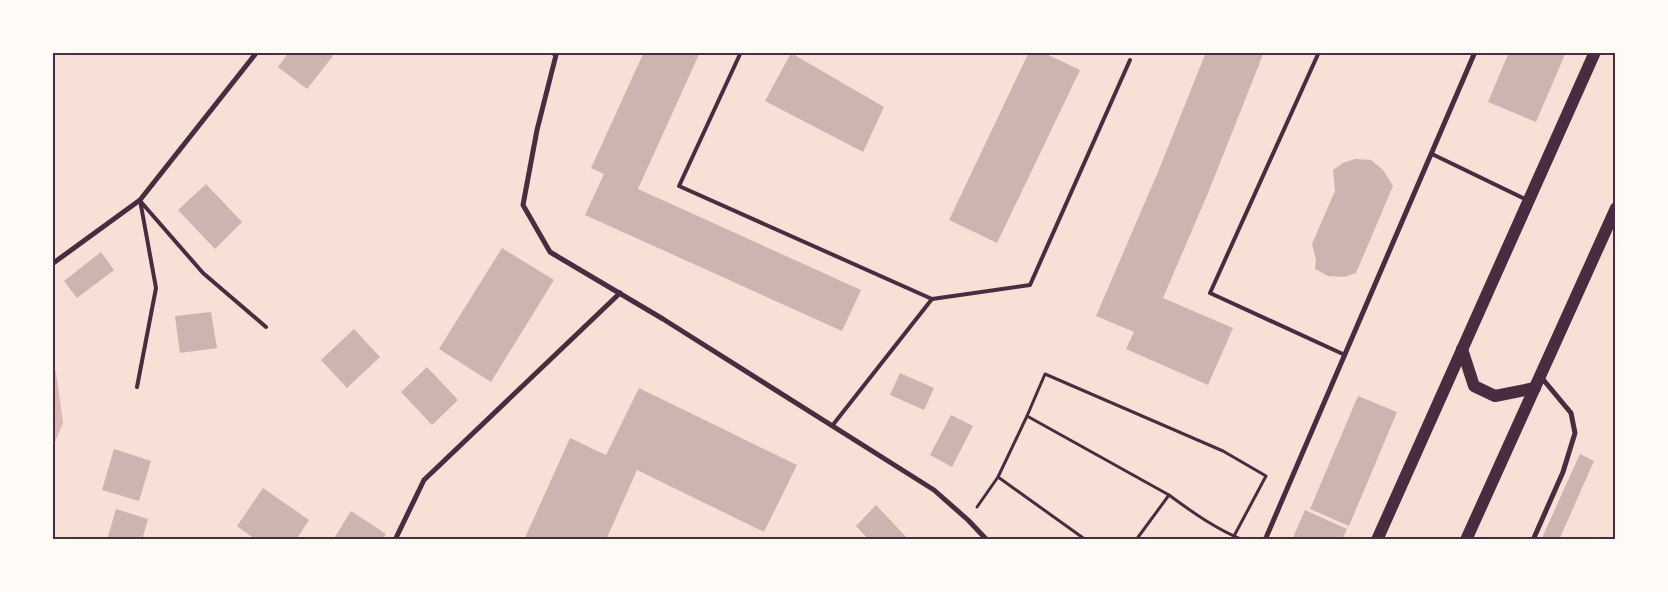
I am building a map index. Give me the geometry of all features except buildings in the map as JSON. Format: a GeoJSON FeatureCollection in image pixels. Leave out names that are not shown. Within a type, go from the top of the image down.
{"type":"FeatureCollection","features":[{"type":"Feature","properties":{"kind":"main road"},"geometry":{"type":"LineString","coordinates":[[1377,540],[1596,52]]}},
{"type":"Feature","properties":{"kind":"main road"},"geometry":{"type":"LineString","coordinates":[[1466,540],[1616,208]]}},
{"type":"Feature","properties":{"kind":"main road"},"geometry":{"type":"LineString","coordinates":[[1462,349],[1474,386],[1495,396],[1535,388]]}},
{"type":"Feature","properties":{"kind":"street"},"geometry":{"type":"LineString","coordinates":[[52,264],[140,200],[257,52]]}},
{"type":"Feature","properties":{"kind":"street"},"geometry":{"type":"LineString","coordinates":[[1265,540],[1476,52]]}},
{"type":"Feature","properties":{"kind":"street"},"geometry":{"type":"LineString","coordinates":[[555,53],[537,130],[523,205],[550,252],[620,293],[934,490],[968,520],[987,540]]}},
{"type":"Feature","properties":{"kind":"street"},"geometry":{"type":"LineString","coordinates":[[395,540],[424,480],[620,293]]}},
{"type":"Feature","properties":{"kind":"street"},"geometry":{"type":"LineString","coordinates":[[1533,540],[1563,472],[1576,433],[1571,414],[1540,375]]}},
{"type":"Feature","properties":{"kind":"lane"},"geometry":{"type":"LineString","coordinates":[[741,52],[679,186],[932,299],[1030,285],[1130,60]]}},
{"type":"Feature","properties":{"kind":"lane"},"geometry":{"type":"LineString","coordinates":[[1319,52],[1210,293],[1345,356]]}},
{"type":"Feature","properties":{"kind":"lane"},"geometry":{"type":"LineString","coordinates":[[1432,154],[1529,201]]}},
{"type":"Feature","properties":{"kind":"lane"},"geometry":{"type":"LineString","coordinates":[[140,200],[203,273],[266,327]]}},
{"type":"Feature","properties":{"kind":"lane"},"geometry":{"type":"LineString","coordinates":[[137,387],[156,288],[140,200]]}},
{"type":"Feature","properties":{"kind":"lane"},"geometry":{"type":"LineString","coordinates":[[832,426],[932,299]]}},
{"type":"Feature","properties":{"kind":"path"},"geometry":{"type":"LineString","coordinates":[[968,520],[998,477],[1045,374],[1223,451],[1266,476],[1234,536]]}},
{"type":"Feature","properties":{"kind":"path"},"geometry":{"type":"LineString","coordinates":[[1027,416],[1169,495],[1200,517],[1244,540]]}},
{"type":"Feature","properties":{"kind":"path"},"geometry":{"type":"LineString","coordinates":[[998,477],[1086,540]]}},
{"type":"Feature","properties":{"kind":"path"},"geometry":{"type":"LineString","coordinates":[[1136,540],[1169,495]]}},
{"type":"Feature","properties":{"kind":"waterway"},"geometry":{"type":"LineString","coordinates":[[52,373],[59,422],[52,439]]}}]}
